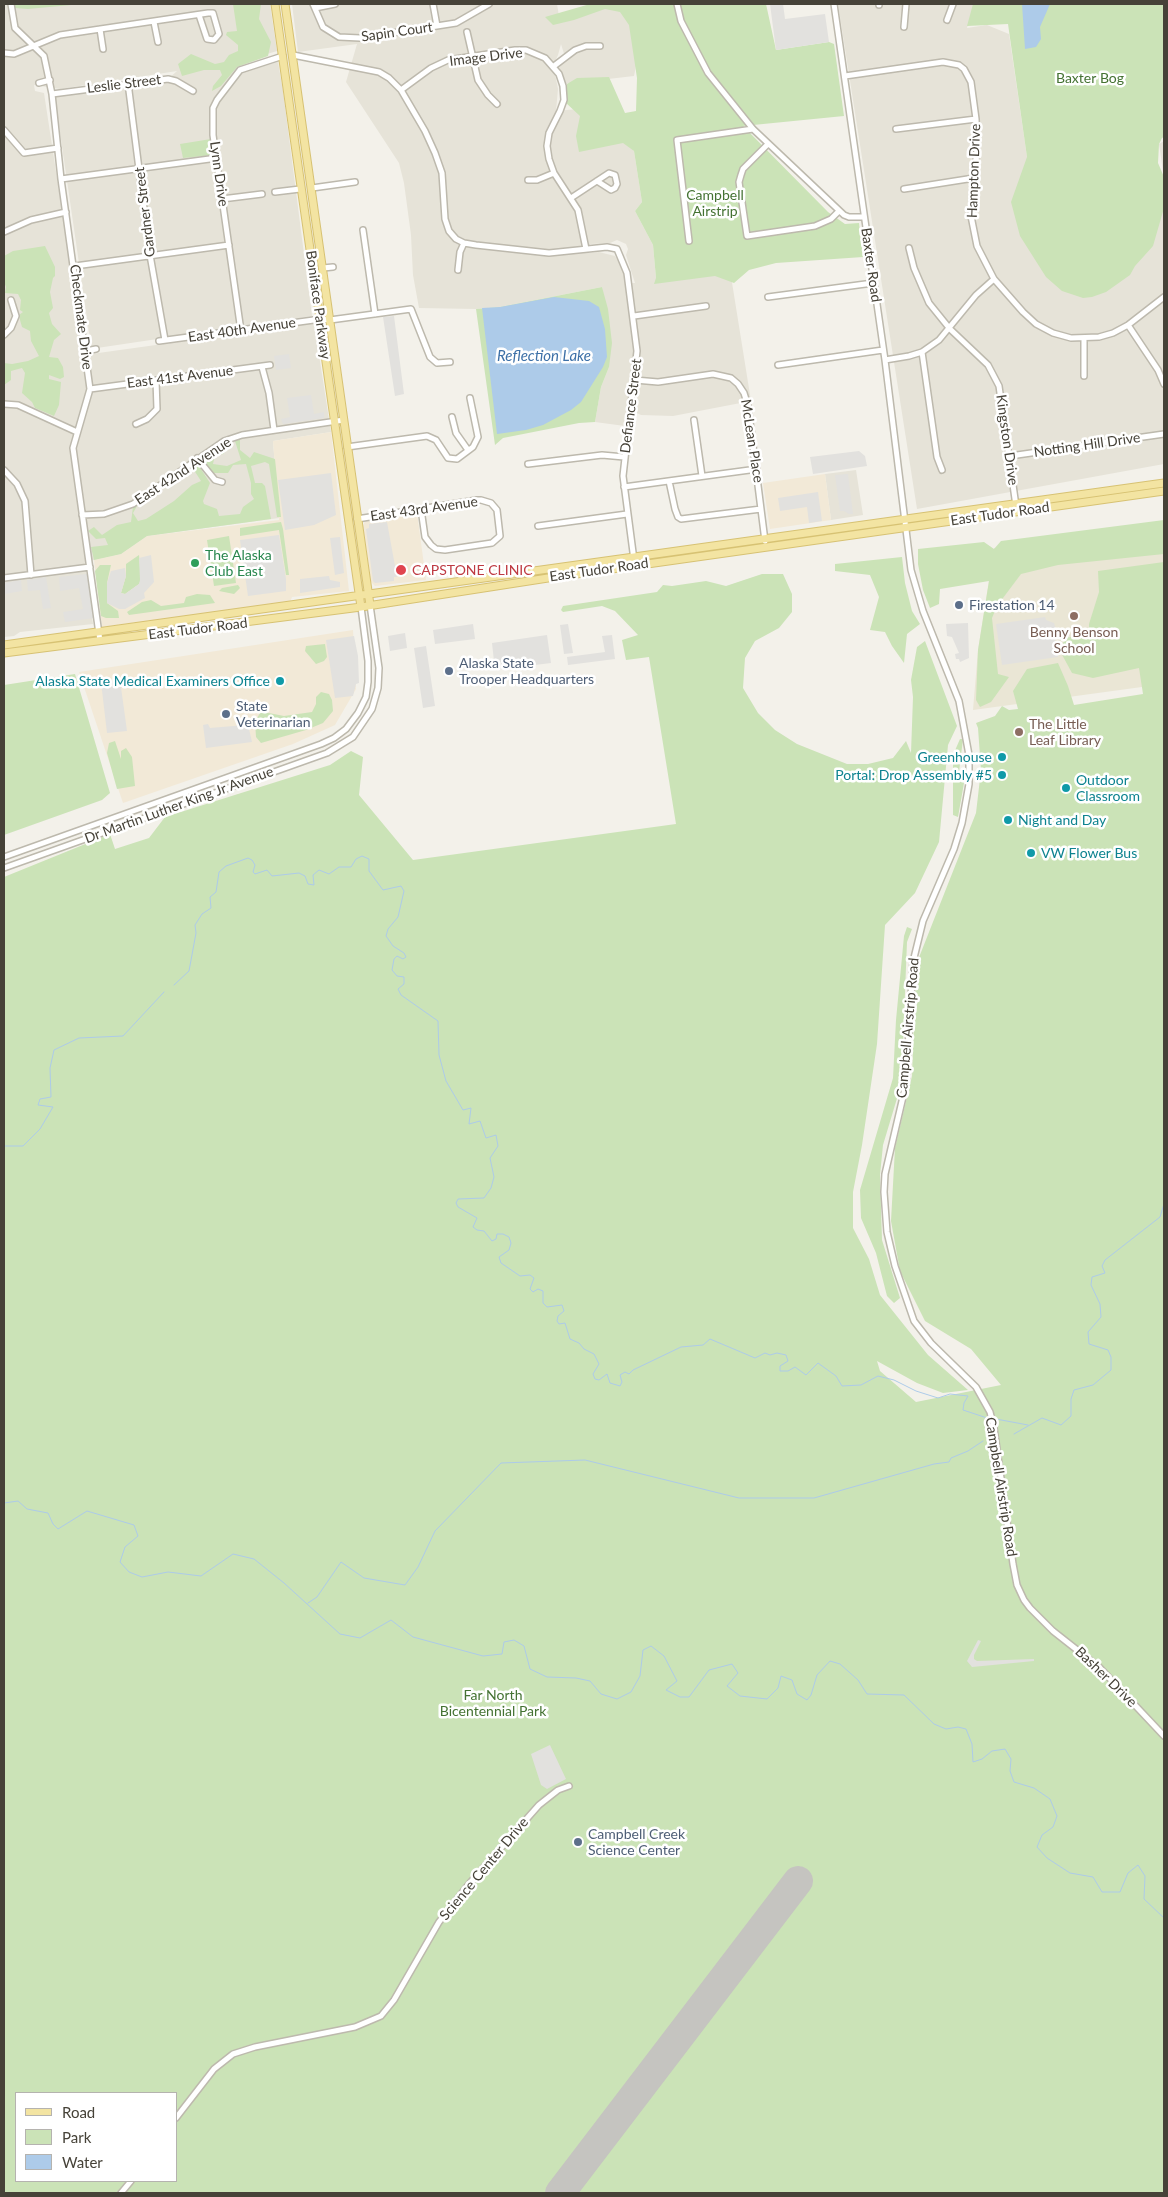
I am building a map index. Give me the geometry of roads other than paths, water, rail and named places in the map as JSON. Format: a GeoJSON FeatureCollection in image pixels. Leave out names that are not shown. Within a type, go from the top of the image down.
{"type":"FeatureCollection","features":[{"type":"Feature","properties":{"kind":"main road","name":"Boniface Parkway"},"geometry":{"type":"LineString","coordinates":[[275,4],[361,607]]}},
{"type":"Feature","properties":{"kind":"main road","name":"Boniface Parkway"},"geometry":{"type":"LineString","coordinates":[[285,4],[370,605]]}},
{"type":"Feature","properties":{"kind":"main road","name":"East Tudor Road"},"geometry":{"type":"LineString","coordinates":[[4,645],[1164,483]]}},
{"type":"Feature","properties":{"kind":"main road","name":"East Tudor Road"},"geometry":{"type":"LineString","coordinates":[[4,654],[361,607],[634,565],[1164,491]]}},
{"type":"Feature","properties":{"kind":"street","name":"Checkmate Drive"},"geometry":{"type":"LineString","coordinates":[[11,4],[15,28],[44,56],[52,94],[90,388],[73,448],[100,641]]}},
{"type":"Feature","properties":{"kind":"street"},"geometry":{"type":"LineString","coordinates":[[314,6],[334,4]]}},
{"type":"Feature","properties":{"kind":"street"},"geometry":{"type":"LineString","coordinates":[[433,4],[437,26]]}},
{"type":"Feature","properties":{"kind":"street","name":"Sapin Court"},"geometry":{"type":"LineString","coordinates":[[314,6],[324,27],[339,37],[360,38],[456,23],[489,4]]}},
{"type":"Feature","properties":{"kind":"street"},"geometry":{"type":"LineString","coordinates":[[677,4],[681,21],[708,73],[752,129],[839,211],[848,217],[864,216]]}},
{"type":"Feature","properties":{"kind":"street","name":"Baxter Road"},"geometry":{"type":"LineString","coordinates":[[834,4],[906,527]]}},
{"type":"Feature","properties":{"kind":"street"},"geometry":{"type":"LineString","coordinates":[[904,27],[906,4]]}},
{"type":"Feature","properties":{"kind":"street"},"geometry":{"type":"LineString","coordinates":[[947,20],[952,4]]}},
{"type":"Feature","properties":{"kind":"street"},"geometry":{"type":"LineString","coordinates":[[4,52],[14,54],[60,35],[199,15],[213,14],[219,34],[214,40],[207,39],[199,15]]}},
{"type":"Feature","properties":{"kind":"street"},"geometry":{"type":"LineString","coordinates":[[154,22],[158,42]]}},
{"type":"Feature","properties":{"kind":"street"},"geometry":{"type":"LineString","coordinates":[[100,30],[102,50]]}},
{"type":"Feature","properties":{"kind":"street"},"geometry":{"type":"LineString","coordinates":[[467,32],[478,80],[497,104]]}},
{"type":"Feature","properties":{"kind":"street"},"geometry":{"type":"LineString","coordinates":[[293,55],[379,72],[389,78],[401,90],[425,131],[442,173],[445,219],[449,231],[456,239],[464,243],[549,253],[586,249],[578,210],[554,173],[548,146],[549,133],[564,100],[563,86],[554,66],[575,50],[586,46],[600,46]]}},
{"type":"Feature","properties":{"kind":"street","name":"Image Drive"},"geometry":{"type":"LineString","coordinates":[[401,90],[440,63],[472,56],[526,50],[545,58],[554,66]]}},
{"type":"Feature","properties":{"kind":"street","name":"Lynn Drive"},"geometry":{"type":"LineString","coordinates":[[241,331],[212,124],[214,108],[217,100],[240,70],[283,56]]}},
{"type":"Feature","properties":{"kind":"street","name":"Hampton Drive"},"geometry":{"type":"LineString","coordinates":[[845,76],[944,62],[959,66],[968,75],[976,118],[974,178],[970,200],[973,230],[984,263],[994,279],[1036,324],[1053,334],[1084,339],[1113,334],[1128,325],[1164,297]]}},
{"type":"Feature","properties":{"kind":"street","name":"Leslie Street"},"geometry":{"type":"LineString","coordinates":[[52,94],[168,79],[176,81],[193,91]]}},
{"type":"Feature","properties":{"kind":"street"},"geometry":{"type":"LineString","coordinates":[[39,83],[50,80]]}},
{"type":"Feature","properties":{"kind":"street","name":"Gardner Street"},"geometry":{"type":"LineString","coordinates":[[128,84],[150,256],[165,340]]}},
{"type":"Feature","properties":{"kind":"street"},"geometry":{"type":"LineString","coordinates":[[896,129],[976,118]]}},
{"type":"Feature","properties":{"kind":"street"},"geometry":{"type":"LineString","coordinates":[[689,241],[677,140],[752,129]]}},
{"type":"Feature","properties":{"kind":"street"},"geometry":{"type":"LineString","coordinates":[[4,130],[24,153],[58,148]]}},
{"type":"Feature","properties":{"kind":"street"},"geometry":{"type":"LineString","coordinates":[[768,144],[743,169],[739,182],[747,236],[824,223],[839,211]]}},
{"type":"Feature","properties":{"kind":"street"},"geometry":{"type":"LineString","coordinates":[[62,179],[217,158]]}},
{"type":"Feature","properties":{"kind":"street"},"geometry":{"type":"LineString","coordinates":[[528,180],[537,180],[554,173]]}},
{"type":"Feature","properties":{"kind":"street"},"geometry":{"type":"LineString","coordinates":[[904,189],[974,178]]}},
{"type":"Feature","properties":{"kind":"street"},"geometry":{"type":"LineString","coordinates":[[571,198],[598,181]]}},
{"type":"Feature","properties":{"kind":"street"},"geometry":{"type":"LineString","coordinates":[[312,188],[355,182]]}},
{"type":"Feature","properties":{"kind":"street"},"geometry":{"type":"LineString","coordinates":[[275,192],[300,189]]}},
{"type":"Feature","properties":{"kind":"street"},"geometry":{"type":"LineString","coordinates":[[222,199],[262,194]]}},
{"type":"Feature","properties":{"kind":"street"},"geometry":{"type":"LineString","coordinates":[[4,232],[31,220],[66,212]]}},
{"type":"Feature","properties":{"kind":"street"},"geometry":{"type":"LineString","coordinates":[[363,230],[375,314]]}},
{"type":"Feature","properties":{"kind":"street"},"geometry":{"type":"LineString","coordinates":[[458,270],[460,252],[464,243]]}},
{"type":"Feature","properties":{"kind":"street"},"geometry":{"type":"LineString","coordinates":[[74,266],[229,245]]}},
{"type":"Feature","properties":{"kind":"street","name":"Defiance Street"},"geometry":{"type":"LineString","coordinates":[[586,249],[607,247],[617,249],[627,273],[634,316],[637,350],[635,380],[624,457],[624,487],[634,565]]}},
{"type":"Feature","properties":{"kind":"street","name":"Kingston Drive"},"geometry":{"type":"LineString","coordinates":[[909,248],[914,268],[925,295],[938,316],[988,365],[999,386],[1017,512]]}},
{"type":"Feature","properties":{"kind":"street"},"geometry":{"type":"LineString","coordinates":[[323,268],[332,267]]}},
{"type":"Feature","properties":{"kind":"street"},"geometry":{"type":"LineString","coordinates":[[884,360],[922,352],[939,340],[976,295],[994,279]]}},
{"type":"Feature","properties":{"kind":"street"},"geometry":{"type":"LineString","coordinates":[[768,297],[873,283]]}},
{"type":"Feature","properties":{"kind":"street"},"geometry":{"type":"LineString","coordinates":[[4,334],[11,328],[16,316],[11,300]]}},
{"type":"Feature","properties":{"kind":"street"},"geometry":{"type":"LineString","coordinates":[[634,316],[706,306]]}},
{"type":"Feature","properties":{"kind":"street","name":"East 40th Avenue"},"geometry":{"type":"LineString","coordinates":[[158,341],[411,309],[430,357],[438,363],[450,362]]}},
{"type":"Feature","properties":{"kind":"street"},"geometry":{"type":"LineString","coordinates":[[1128,325],[1158,370],[1164,384]]}},
{"type":"Feature","properties":{"kind":"street"},"geometry":{"type":"LineString","coordinates":[[1084,339],[1084,376]]}},
{"type":"Feature","properties":{"kind":"street"},"geometry":{"type":"LineString","coordinates":[[86,351],[96,349]]}},
{"type":"Feature","properties":{"kind":"street"},"geometry":{"type":"LineString","coordinates":[[778,364],[883,350]]}},
{"type":"Feature","properties":{"kind":"street"},"geometry":{"type":"LineString","coordinates":[[922,352],[937,457],[942,470]]}},
{"type":"Feature","properties":{"kind":"street","name":"East 41st Avenue"},"geometry":{"type":"LineString","coordinates":[[90,388],[270,365]]}},
{"type":"Feature","properties":{"kind":"street"},"geometry":{"type":"LineString","coordinates":[[262,367],[269,392],[274,430]]}},
{"type":"Feature","properties":{"kind":"street","name":"McLean Place"},"geometry":{"type":"LineString","coordinates":[[635,380],[658,382],[714,374],[730,378],[738,384],[744,393],[757,469],[766,547]]}},
{"type":"Feature","properties":{"kind":"street"},"geometry":{"type":"LineString","coordinates":[[136,424],[147,419],[157,409],[156,380]]}},
{"type":"Feature","properties":{"kind":"street"},"geometry":{"type":"LineString","coordinates":[[348,447],[425,436],[436,440],[446,456],[451,459],[460,457],[478,438],[470,398]]}},
{"type":"Feature","properties":{"kind":"street"},"geometry":{"type":"LineString","coordinates":[[4,404],[18,405],[77,432]]}},
{"type":"Feature","properties":{"kind":"street"},"geometry":{"type":"LineString","coordinates":[[452,416],[456,432],[468,450]]}},
{"type":"Feature","properties":{"kind":"street","name":"East 42nd Avenue"},"geometry":{"type":"LineString","coordinates":[[82,515],[104,514],[133,504],[197,458],[224,441],[242,434],[344,420]]}},
{"type":"Feature","properties":{"kind":"street"},"geometry":{"type":"LineString","coordinates":[[694,420],[702,476]]}},
{"type":"Feature","properties":{"kind":"street","name":"Notting Hill Drive"},"geometry":{"type":"LineString","coordinates":[[1010,456],[1164,434]]}},
{"type":"Feature","properties":{"kind":"street"},"geometry":{"type":"LineString","coordinates":[[528,464],[602,455],[624,457]]}},
{"type":"Feature","properties":{"kind":"street"},"geometry":{"type":"LineString","coordinates":[[197,458],[215,480],[222,482]]}},
{"type":"Feature","properties":{"kind":"street"},"geometry":{"type":"LineString","coordinates":[[624,487],[757,469]]}},
{"type":"Feature","properties":{"kind":"street"},"geometry":{"type":"LineString","coordinates":[[4,470],[17,484],[24,501],[31,575]]}},
{"type":"Feature","properties":{"kind":"street"},"geometry":{"type":"LineString","coordinates":[[669,481],[674,509],[681,519],[761,509]]}},
{"type":"Feature","properties":{"kind":"street","name":"East 43rd Avenue"},"geometry":{"type":"LineString","coordinates":[[357,519],[421,509],[479,500],[491,504],[498,512],[500,536],[496,542],[443,550],[432,546],[425,536],[421,509]]}},
{"type":"Feature","properties":{"kind":"street"},"geometry":{"type":"LineString","coordinates":[[538,526],[627,514]]}},
{"type":"Feature","properties":{"kind":"street","name":"Campbell Airstrip Road"},"geometry":{"type":"LineString","coordinates":[[906,527],[917,596],[956,692],[964,719],[969,747],[969,784],[959,833],[923,921],[913,962],[906,1084],[885,1174],[884,1192],[887,1232],[895,1266],[914,1321],[931,1344],[976,1387],[990,1412],[994,1428],[1013,1564],[1017,1585],[1024,1600]]}},
{"type":"Feature","properties":{"kind":"street"},"geometry":{"type":"LineString","coordinates":[[4,578],[90,568]]}},
{"type":"Feature","properties":{"kind":"street","name":"Dr Martin Luther King Jr Avenue"},"geometry":{"type":"LineString","coordinates":[[4,868],[327,753],[352,737],[372,709],[378,688],[379,668],[370,605]]}},
{"type":"Feature","properties":{"kind":"street","name":"Dr Martin Luther King Jr Avenue"},"geometry":{"type":"LineString","coordinates":[[4,857],[321,744],[346,729],[358,714],[366,697],[368,682],[368,661],[361,607]]}},
{"type":"Feature","properties":{"kind":"street","name":"Basher Drive"},"geometry":{"type":"LineString","coordinates":[[1024,1600],[1053,1631],[1100,1668],[1164,1736]]}},
{"type":"Feature","properties":{"kind":"street","name":"Science Center Drive"},"geometry":{"type":"LineString","coordinates":[[178,2115],[214,2069],[233,2054],[255,2046],[354,2027],[381,2016],[394,2000],[439,1922],[469,1884],[539,1805],[558,1790],[569,1786]]}},
{"type":"Feature","properties":{"kind":"street"},"geometry":{"type":"LineString","coordinates":[[121,2193],[129,2182]]}},
{"type":"Feature","properties":{"kind":"water","name":"Baxter Bog"},"geometry":{"type":"Polygon","coordinates":[[[1022,4],[1050,4],[1040,27],[1041,39],[1036,47],[1025,49],[1022,4]]]}},
{"type":"Feature","properties":{"kind":"water","name":"Reflection Lake"},"geometry":{"type":"Polygon","coordinates":[[[554,297],[589,301],[599,307],[605,329],[607,357],[603,367],[581,402],[571,410],[543,425],[526,430],[497,434],[482,308],[500,307],[554,297]]]}},
{"type":"Feature","properties":{"kind":"waterway"},"geometry":{"type":"LineString","coordinates":[[174,985],[189,971],[196,933],[195,925],[202,914],[211,908],[210,897],[216,892],[219,872],[226,866],[248,858],[255,865],[253,872],[255,874],[267,870],[272,876],[299,873],[305,876],[308,884],[314,885],[313,875],[319,870],[329,874],[339,867],[351,867],[356,859],[362,856],[369,859],[369,871],[383,890],[401,886],[404,891],[398,917],[388,929],[386,936],[393,946],[404,953],[406,957],[403,959],[397,956],[394,959],[392,970],[397,976],[404,977],[404,984],[398,989],[401,995],[438,1021],[439,1055],[446,1081],[463,1110],[471,1108],[469,1124],[480,1121],[486,1138],[496,1135],[498,1146],[490,1158],[494,1177],[491,1188],[484,1198],[458,1199],[456,1203],[458,1207],[477,1218],[473,1227],[484,1231],[492,1241],[496,1239],[497,1234],[509,1237],[511,1243],[509,1250],[499,1257],[501,1263],[520,1276],[530,1275],[534,1278],[530,1289],[533,1292],[538,1289],[543,1291],[543,1303],[547,1307],[562,1305],[564,1311],[558,1316],[557,1321],[559,1324],[565,1323],[570,1339],[594,1354],[599,1364],[593,1374],[595,1379],[599,1380],[607,1374],[610,1383],[620,1386],[622,1382],[620,1375],[625,1372],[629,1374],[633,1370],[681,1347],[703,1345],[710,1339],[755,1358],[765,1353],[770,1355],[777,1353],[786,1355],[788,1361],[780,1366],[780,1371],[788,1371],[795,1367],[806,1375],[818,1363],[836,1376],[842,1386],[861,1385],[878,1376],[894,1380],[916,1391],[938,1398],[950,1394],[968,1396],[963,1410],[987,1418]]}},
{"type":"Feature","properties":{"kind":"waterway"},"geometry":{"type":"LineString","coordinates":[[4,1146],[23,1146],[40,1129],[53,1107],[38,1105],[40,1099],[51,1097],[50,1068],[54,1050],[79,1038],[123,1036],[164,992]]}},
{"type":"Feature","properties":{"kind":"waterway"},"geometry":{"type":"LineString","coordinates":[[1014,1434],[1042,1418],[1061,1425],[1071,1416],[1071,1399],[1074,1390],[1093,1385],[1111,1370],[1111,1357],[1108,1350],[1089,1344],[1088,1332],[1101,1317],[1100,1304],[1091,1285],[1092,1277],[1105,1273],[1102,1266],[1105,1260],[1160,1217],[1164,1204]]}},
{"type":"Feature","properties":{"kind":"waterway"},"geometry":{"type":"LineString","coordinates":[[996,1419],[1028,1425]]}},
{"type":"Feature","properties":{"kind":"waterway"},"geometry":{"type":"LineString","coordinates":[[308,1603],[317,1597],[341,1562],[364,1578],[405,1585],[418,1567],[435,1531],[501,1463],[585,1460],[739,1498],[814,1498],[934,1464],[949,1462],[951,1458],[968,1451],[983,1441]]}},
{"type":"Feature","properties":{"kind":"waterway"},"geometry":{"type":"LineString","coordinates":[[4,1503],[18,1501],[27,1509],[48,1513],[53,1524],[58,1529],[87,1511],[134,1525],[138,1536],[125,1547],[120,1562],[129,1572],[142,1577],[168,1572],[201,1576],[233,1554],[254,1559],[284,1583],[340,1634],[360,1638],[391,1620],[413,1637],[483,1656],[502,1654],[504,1642],[514,1640],[524,1646],[530,1669],[547,1677],[576,1678],[590,1681],[601,1694],[617,1699],[631,1692],[640,1676],[643,1650],[651,1646],[664,1656],[677,1681],[666,1690],[680,1697],[689,1697],[709,1670],[732,1664],[738,1673],[727,1686],[740,1696],[767,1699],[778,1688],[781,1676],[792,1680],[797,1694],[807,1700],[811,1695],[817,1675],[830,1661],[840,1664],[858,1680],[867,1694],[904,1695],[934,1724],[946,1729],[958,1727],[966,1729],[972,1744],[973,1762],[982,1759],[992,1751],[1005,1749],[1011,1759],[1010,1771],[1014,1782],[1034,1788],[1050,1799],[1057,1816],[1053,1827],[1042,1835],[1037,1847],[1047,1858],[1070,1873],[1093,1877],[1102,1892],[1120,1892],[1128,1873],[1138,1865],[1145,1876],[1144,1899],[1164,1918]]}},
{"type":"Feature","properties":{"kind":"place","name":"The Alaska Club East"},"geometry":{"type":"Point","coordinates":[195,563]}},
{"type":"Feature","properties":{"kind":"place","name":"CAPSTONE CLINIC"},"geometry":{"type":"Point","coordinates":[401,570]}},
{"type":"Feature","properties":{"kind":"place","name":"Firestation 14"},"geometry":{"type":"Point","coordinates":[959,605]}},
{"type":"Feature","properties":{"kind":"place","name":"Benny Benson School"},"geometry":{"type":"Point","coordinates":[1074,616]}},
{"type":"Feature","properties":{"kind":"place","name":"Alaska State Trooper Headquarters"},"geometry":{"type":"Point","coordinates":[449,671]}},
{"type":"Feature","properties":{"kind":"place","name":"Alaska State Medical Examiners Office"},"geometry":{"type":"Point","coordinates":[280,681]}},
{"type":"Feature","properties":{"kind":"place","name":"State Veterinarian"},"geometry":{"type":"Point","coordinates":[226,714]}},
{"type":"Feature","properties":{"kind":"place","name":"The Little Leaf Library"},"geometry":{"type":"Point","coordinates":[1019,732]}},
{"type":"Feature","properties":{"kind":"place","name":"Greenhouse"},"geometry":{"type":"Point","coordinates":[1002,757]}},
{"type":"Feature","properties":{"kind":"place","name":"Portal: Drop Assembly #5"},"geometry":{"type":"Point","coordinates":[1002,775]}},
{"type":"Feature","properties":{"kind":"place","name":"Outdoor Classroom"},"geometry":{"type":"Point","coordinates":[1066,788]}},
{"type":"Feature","properties":{"kind":"place","name":"Night and Day"},"geometry":{"type":"Point","coordinates":[1008,820]}},
{"type":"Feature","properties":{"kind":"place","name":"VW Flower Bus"},"geometry":{"type":"Point","coordinates":[1031,853]}},
{"type":"Feature","properties":{"kind":"place","name":"Campbell Creek Science Center"},"geometry":{"type":"Point","coordinates":[578,1842]}},
{"type":"Feature","properties":{"kind":"park label","name":"Campbell Airstrip"},"geometry":{"type":"Point","coordinates":[715,204]}},
{"type":"Feature","properties":{"kind":"park label","name":"Far North Bicentennial Park"},"geometry":{"type":"Point","coordinates":[493,1704]}}]}
